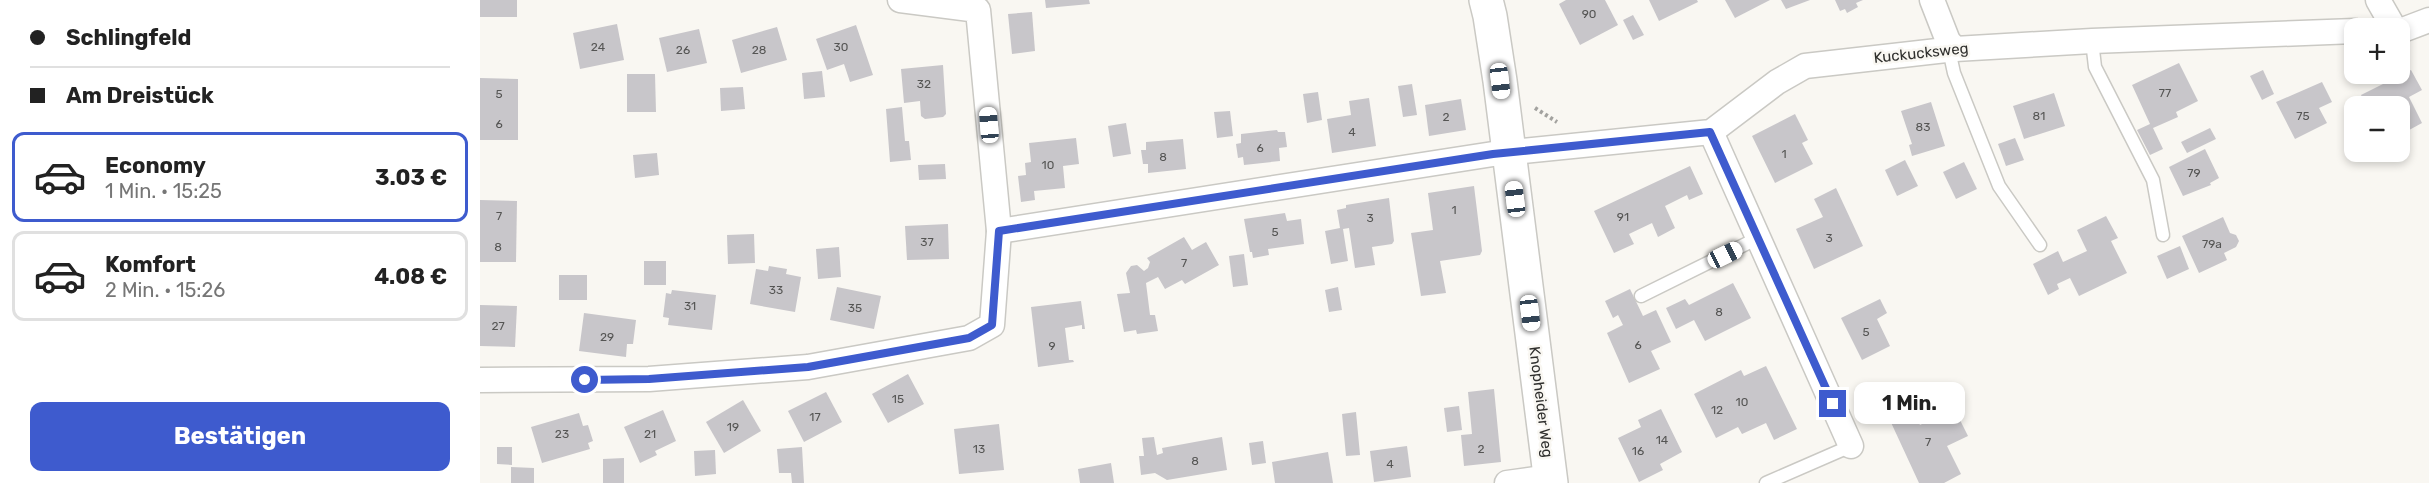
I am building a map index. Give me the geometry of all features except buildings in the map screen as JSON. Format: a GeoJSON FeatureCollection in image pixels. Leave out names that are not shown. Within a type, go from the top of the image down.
{"type":"FeatureCollection","features":[{"type":"Feature","properties":{"kind":"main road","name":"Knopheider Weg"},"geometry":{"type":"LineString","coordinates":[[1486,0],[1509,153],[1551,480]]}},
{"type":"Feature","properties":{"kind":"street"},"geometry":{"type":"LineString","coordinates":[[480,380],[649,379],[808,367],[969,338],[992,325],[999,231],[984,5],[900,0]]}},
{"type":"Feature","properties":{"kind":"street"},"geometry":{"type":"LineString","coordinates":[[1932,0],[1952,49]]}},
{"type":"Feature","properties":{"kind":"street"},"geometry":{"type":"LineString","coordinates":[[2378,0],[2388,18]]}},
{"type":"Feature","properties":{"kind":"street"},"geometry":{"type":"LineString","coordinates":[[2410,27],[2429,20]]}},
{"type":"Feature","properties":{"kind":"street","name":"Kuckucksweg"},"geometry":{"type":"LineString","coordinates":[[1710,132],[1777,81],[1805,66],[1952,49],[2344,31]]}},
{"type":"Feature","properties":{"kind":"street"},"geometry":{"type":"LineString","coordinates":[[999,231],[1509,153],[1710,132],[1851,446]]}},
{"type":"Feature","properties":{"kind":"street"},"geometry":{"type":"LineString","coordinates":[[1507,483],[1551,480]]}},
{"type":"Feature","properties":{"kind":"lane"},"geometry":{"type":"LineString","coordinates":[[2092,41],[2095,67],[2153,180],[2163,235]]}},
{"type":"Feature","properties":{"kind":"lane"},"geometry":{"type":"LineString","coordinates":[[1952,49],[1954,73],[1999,186],[2040,245]]}},
{"type":"Feature","properties":{"kind":"lane"},"geometry":{"type":"LineString","coordinates":[[1641,296],[1758,238]]}},
{"type":"Feature","properties":{"kind":"lane"},"geometry":{"type":"LineString","coordinates":[[1766,483],[1851,446]]}},
{"type":"Feature","properties":{"kind":"path"},"geometry":{"type":"LineString","coordinates":[[1531,101],[1536,109],[1561,124]]}},
{"type":"Feature","properties":{"kind":"route"},"geometry":{"type":"LineString","coordinates":[[585,380],[649,379],[808,367],[969,338],[992,325],[999,231],[1493,154],[1710,132],[1833,404]]}}]}
